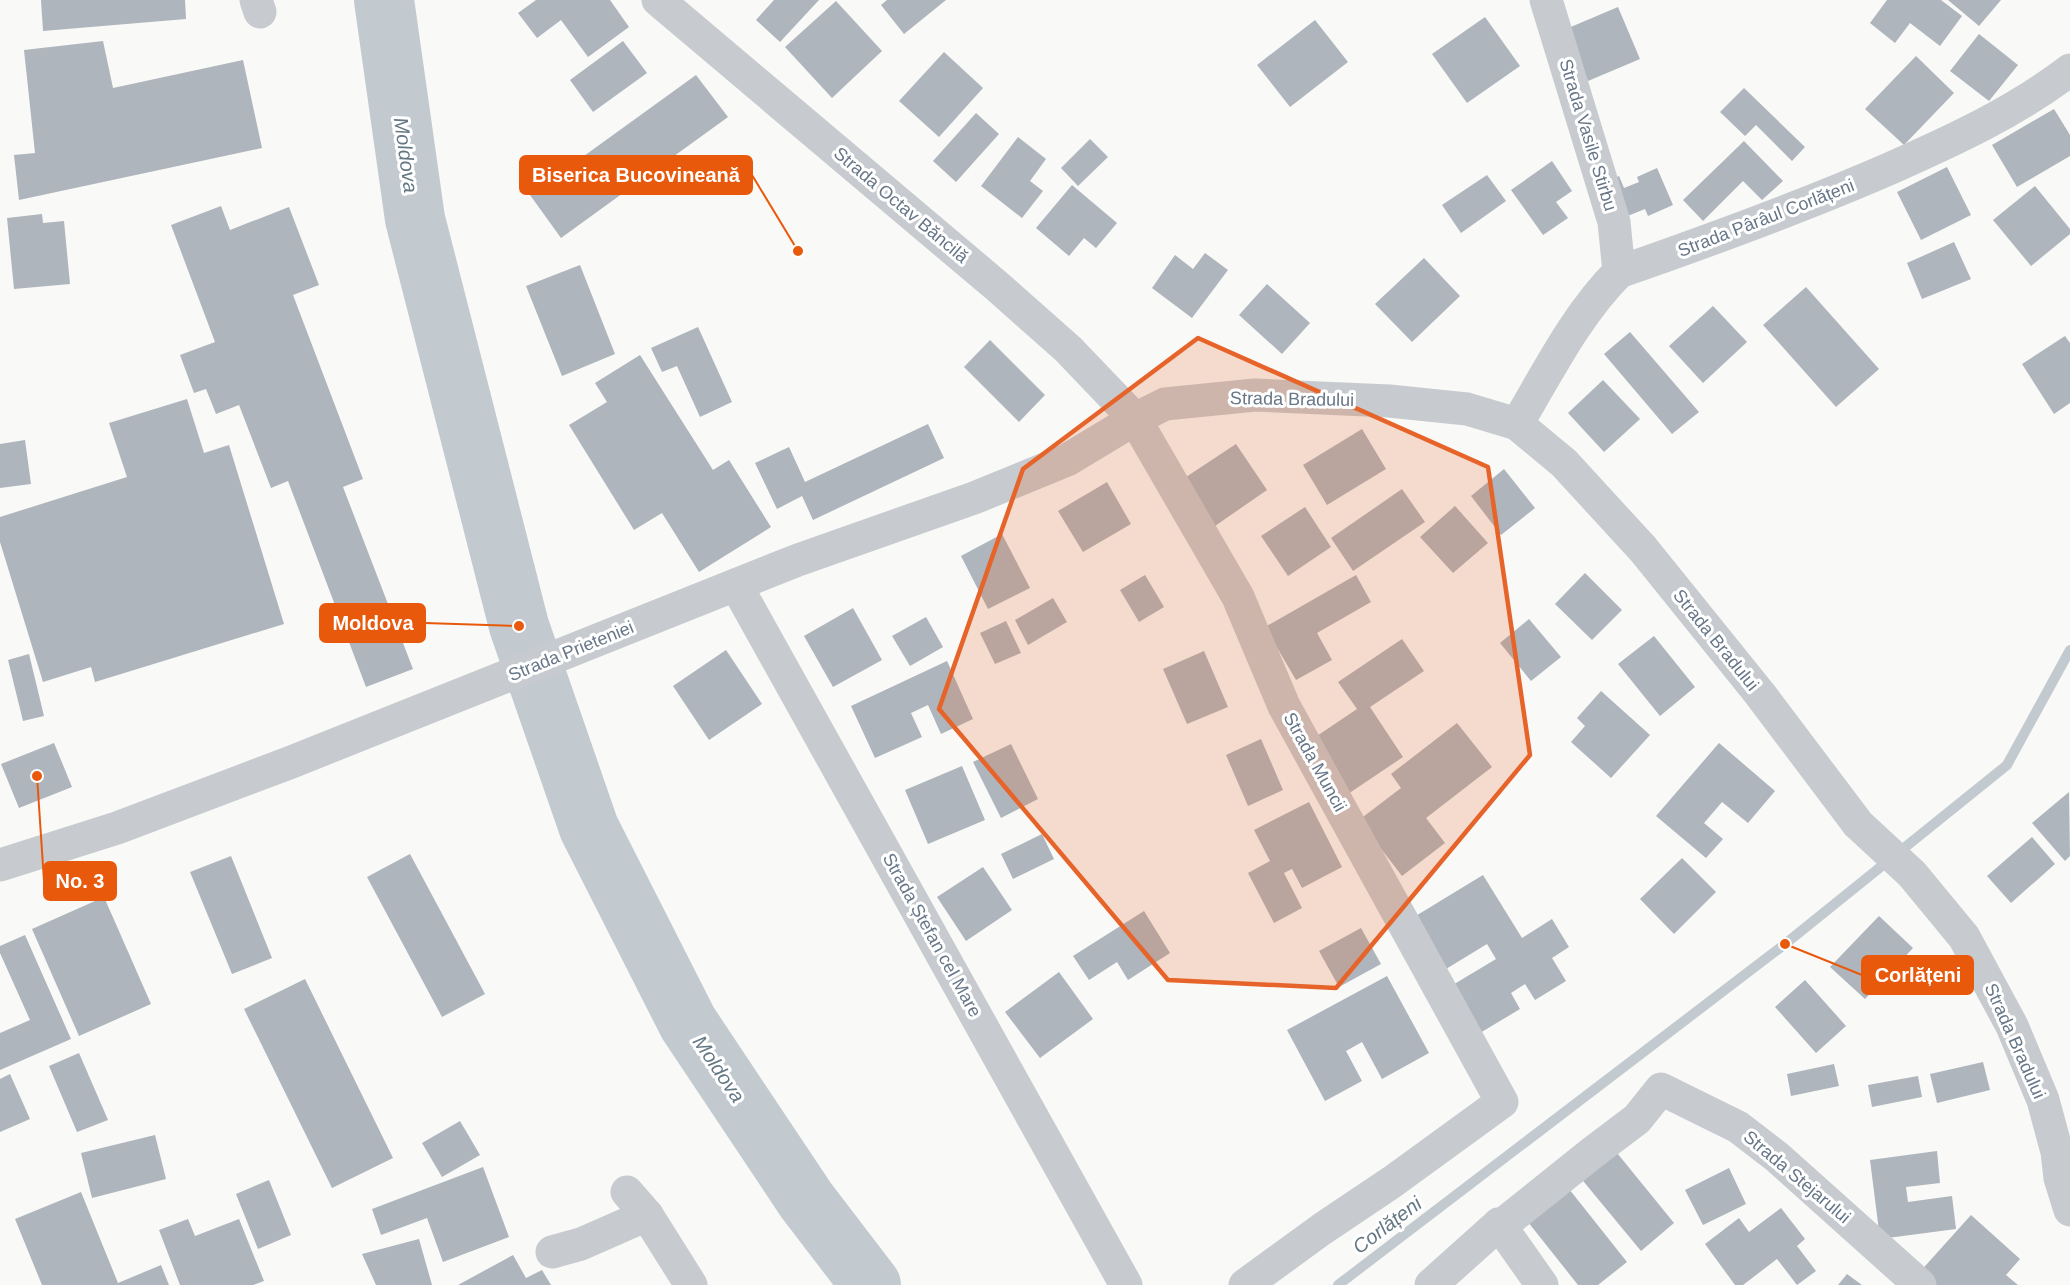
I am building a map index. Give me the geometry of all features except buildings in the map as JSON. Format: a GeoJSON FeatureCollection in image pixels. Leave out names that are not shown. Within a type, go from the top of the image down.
{"type":"FeatureCollection","features":[{"type":"Feature","properties":{"kind":"street","name":"Strada Octav Băncilă"},"geometry":{"type":"LineString","coordinates":[[658,0],[998,286],[1068,349],[1135,419]]}},
{"type":"Feature","properties":{"kind":"street","name":"Strada Vasile Stirbu"},"geometry":{"type":"LineString","coordinates":[[1546,0],[1614,222],[1619,272]]}},
{"type":"Feature","properties":{"kind":"street","name":"Strada Pârâul Corlățeni"},"geometry":{"type":"LineString","coordinates":[[1516,424],[1568,337],[1600,292],[1619,272],[1792,209],[1956,140],[2018,107],[2070,70]]}},
{"type":"Feature","properties":{"kind":"street","name":"Strada Bradului"},"geometry":{"type":"LineString","coordinates":[[1135,419],[1166,404],[1256,395],[1389,401],[1467,409],[1516,424],[1564,463],[1643,549],[1760,694],[1858,824],[1912,874],[1964,937],[2012,1026],[2043,1100],[2058,1152],[2060,1178],[2070,1210]]}},
{"type":"Feature","properties":{"kind":"street","name":"Strada Prieteniei"},"geometry":{"type":"LineString","coordinates":[[0,865],[117,828],[289,763],[798,560],[974,498],[1067,460],[1135,419]]}},
{"type":"Feature","properties":{"kind":"street","name":"Strada Muncii"},"geometry":{"type":"LineString","coordinates":[[1135,419],[1238,597],[1284,706],[1502,1102],[1245,1285]]}},
{"type":"Feature","properties":{"kind":"street","name":"Strada Ștefan cel Mare"},"geometry":{"type":"LineString","coordinates":[[736,585],[1126,1285]]}},
{"type":"Feature","properties":{"kind":"street","name":"Strada Stejarului"},"geometry":{"type":"LineString","coordinates":[[1499,1224],[1502,1225],[1637,1119],[1661,1089],[1738,1127],[1777,1157],[1920,1285]]}},
{"type":"Feature","properties":{"kind":"street"},"geometry":{"type":"LineString","coordinates":[[552,1252],[581,1244],[637,1204],[691,1285]]}},
{"type":"Feature","properties":{"kind":"street"},"geometry":{"type":"LineString","coordinates":[[1431,1285],[1499,1224],[1542,1285]]}},
{"type":"Feature","properties":{"kind":"highlighted area"},"geometry":{"type":"Polygon","coordinates":[[[1198,338],[1488,467],[1530,755],[1336,988],[1168,980],[939,709],[1023,469],[1198,338]]]}},
{"type":"Feature","properties":{"kind":"waterway","name":"Moldova"},"geometry":{"type":"LineString","coordinates":[[384,0],[415,219],[519,626],[589,828],[688,1023],[806,1200],[871,1285]]}},
{"type":"Feature","properties":{"kind":"waterway","name":"Corlățeni"},"geometry":{"type":"LineString","coordinates":[[1338,1285],[1785,944],[2007,765],[2070,650]]}},
{"type":"Feature","properties":{"kind":"place","name":"Biserica Bucovineană"},"geometry":{"type":"Point","coordinates":[798,251]}},
{"type":"Feature","properties":{"kind":"place","name":"Moldova"},"geometry":{"type":"Point","coordinates":[519,626]}},
{"type":"Feature","properties":{"kind":"place","name":"No. 3"},"geometry":{"type":"Point","coordinates":[37,776]}},
{"type":"Feature","properties":{"kind":"place","name":"Corlățeni"},"geometry":{"type":"Point","coordinates":[1785,944]}}]}
